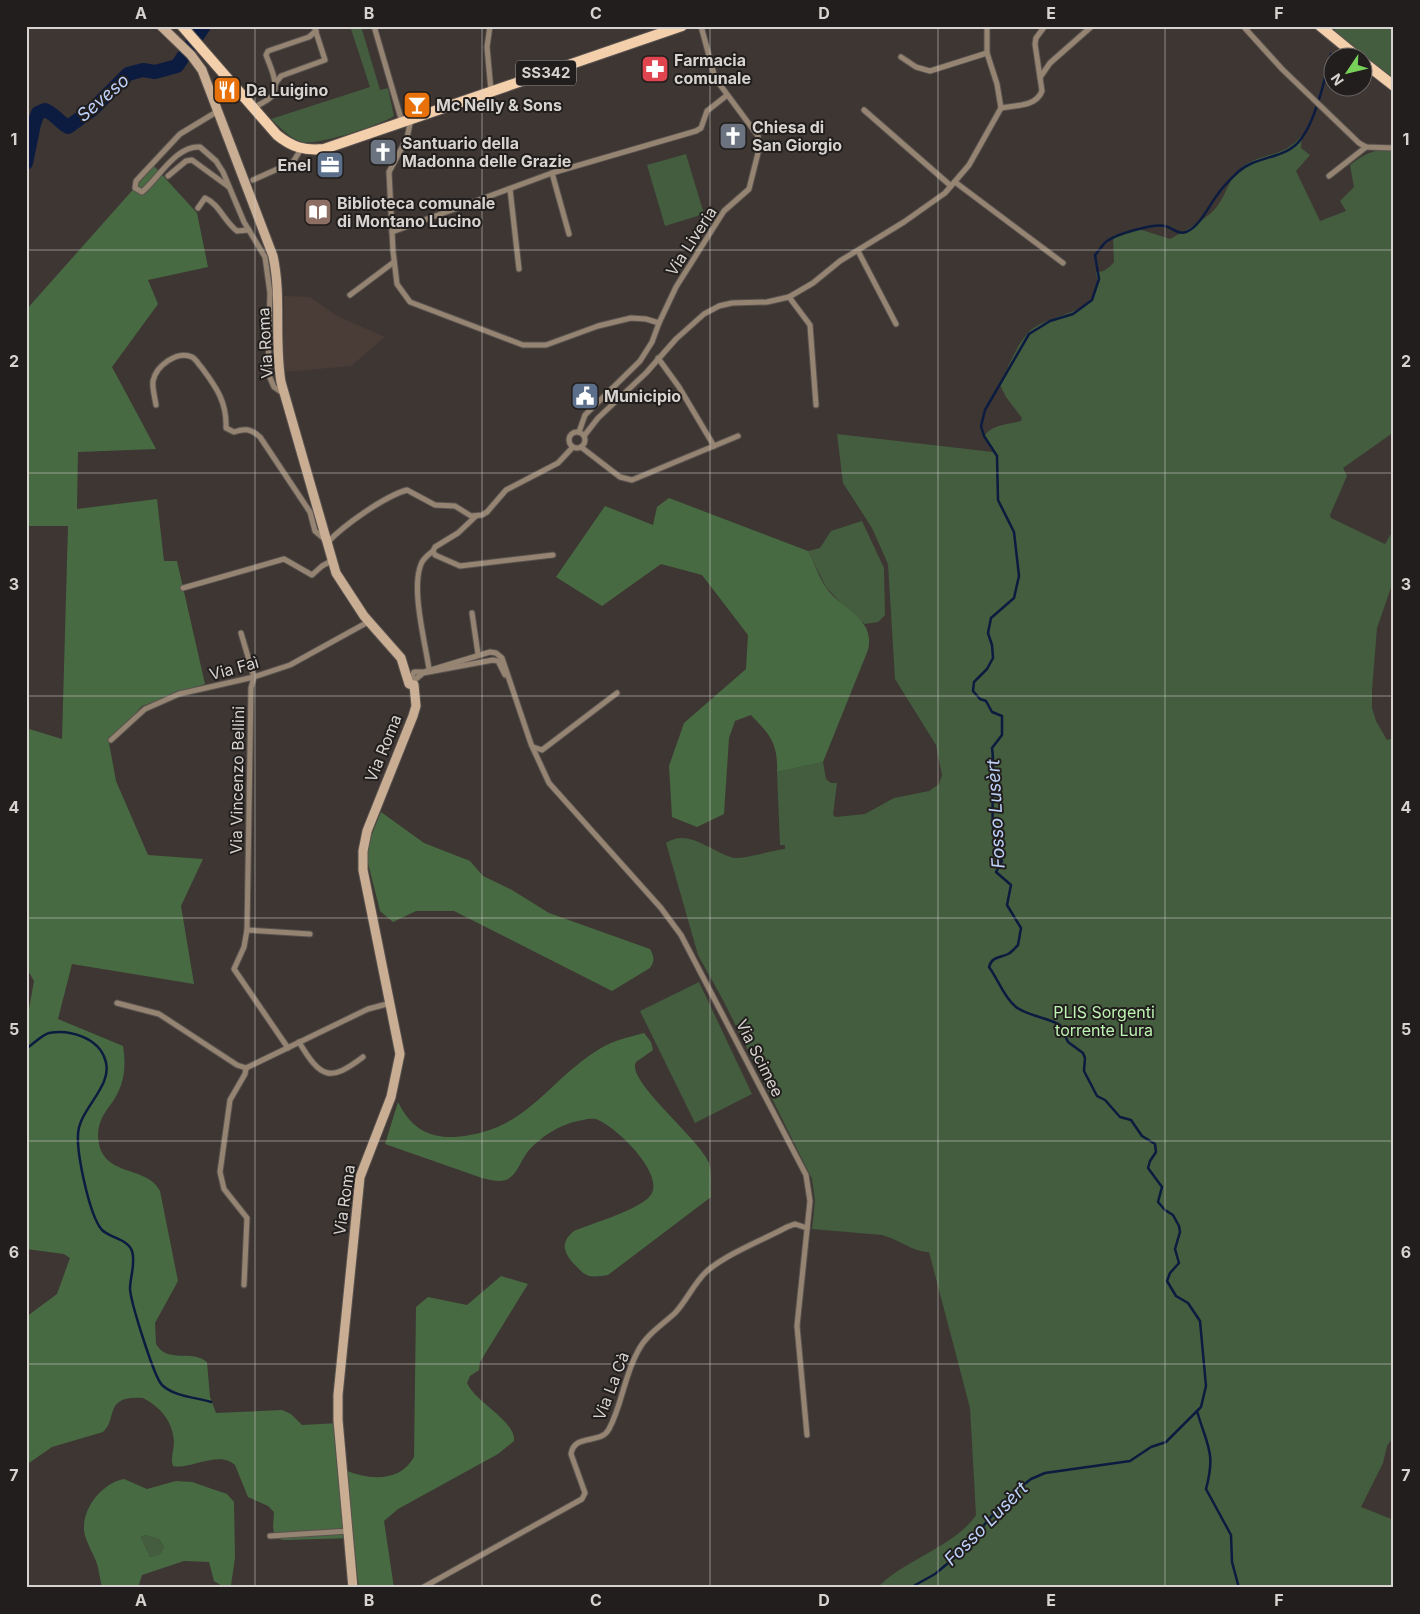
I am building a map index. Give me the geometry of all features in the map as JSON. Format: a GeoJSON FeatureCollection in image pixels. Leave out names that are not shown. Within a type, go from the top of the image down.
{"type":"FeatureCollection","features":[{"type":"Feature","properties":{"kind":"main road"},"geometry":{"type":"LineString","coordinates":[[182,26],[276,135],[301,149]]}},
{"type":"Feature","properties":{"kind":"main road","name":"SS342"},"geometry":{"type":"LineString","coordinates":[[301,149],[324,149],[682,26]]}},
{"type":"Feature","properties":{"kind":"main road"},"geometry":{"type":"LineString","coordinates":[[1320,26],[1347,48]]}},
{"type":"Feature","properties":{"kind":"main road"},"geometry":{"type":"LineString","coordinates":[[1372,69],[1394,86]]}},
{"type":"Feature","properties":{"kind":"street","name":"Via Roma"},"geometry":{"type":"LineString","coordinates":[[161,26],[191,55],[202,70],[273,256],[278,287],[279,368],[336,573],[368,622],[401,658],[409,684],[414,685],[416,706],[367,831],[363,851],[363,870],[400,1044],[400,1066],[391,1097],[360,1176],[338,1395],[338,1420],[353,1588]]}},
{"type":"Feature","properties":{"kind":"street"},"geometry":{"type":"LineString","coordinates":[[374,26],[406,121],[407,138],[389,172],[397,284],[410,302],[523,345],[546,345],[598,326],[631,318],[646,319],[659,323]]}},
{"type":"Feature","properties":{"kind":"street"},"geometry":{"type":"LineString","coordinates":[[490,26],[487,47],[491,92]]}},
{"type":"Feature","properties":{"kind":"street","name":"Via Liveria"},"geometry":{"type":"LineString","coordinates":[[578,432],[584,415],[640,362],[652,342],[676,288],[724,211],[749,189],[759,149],[758,136],[726,96],[715,78],[701,26]]}},
{"type":"Feature","properties":{"kind":"street"},"geometry":{"type":"LineString","coordinates":[[582,447],[585,441],[584,436],[598,418],[704,314],[719,306],[732,303],[767,302],[789,297],[806,288],[840,261],[912,217],[945,193],[979,150],[1001,108],[998,84],[987,53],[987,26]]}},
{"type":"Feature","properties":{"kind":"street"},"geometry":{"type":"LineString","coordinates":[[1001,108],[1036,100],[1042,91],[1036,38],[1045,26]]}},
{"type":"Feature","properties":{"kind":"street"},"geometry":{"type":"LineString","coordinates":[[1040,79],[1045,68],[1092,26]]}},
{"type":"Feature","properties":{"kind":"street"},"geometry":{"type":"LineString","coordinates":[[1243,26],[1315,102],[1359,143],[1366,147],[1394,148]]}},
{"type":"Feature","properties":{"kind":"street"},"geometry":{"type":"LineString","coordinates":[[275,84],[266,55],[268,51],[309,37],[315,29]]}},
{"type":"Feature","properties":{"kind":"street"},"geometry":{"type":"LineString","coordinates":[[254,108],[272,95],[275,84],[281,76],[324,60],[315,29]]}},
{"type":"Feature","properties":{"kind":"street"},"geometry":{"type":"LineString","coordinates":[[902,57],[916,67],[930,71],[987,53]]}},
{"type":"Feature","properties":{"kind":"street"},"geometry":{"type":"LineString","coordinates":[[392,232],[552,173],[696,131],[701,128],[707,111],[726,96]]}},
{"type":"Feature","properties":{"kind":"street"},"geometry":{"type":"LineString","coordinates":[[864,110],[953,184],[1063,263]]}},
{"type":"Feature","properties":{"kind":"street"},"geometry":{"type":"LineString","coordinates":[[218,111],[180,134],[136,182],[134,188],[142,192],[179,155],[195,147],[207,152],[216,161],[249,230],[265,257],[270,293],[268,373],[274,387],[285,394]]}},
{"type":"Feature","properties":{"kind":"street"},"geometry":{"type":"LineString","coordinates":[[1329,176],[1366,147]]}},
{"type":"Feature","properties":{"kind":"street"},"geometry":{"type":"LineString","coordinates":[[253,180],[293,162],[301,149]]}},
{"type":"Feature","properties":{"kind":"street"},"geometry":{"type":"LineString","coordinates":[[168,176],[186,161],[192,160],[229,187]]}},
{"type":"Feature","properties":{"kind":"street"},"geometry":{"type":"LineString","coordinates":[[552,173],[569,234]]}},
{"type":"Feature","properties":{"kind":"street"},"geometry":{"type":"LineString","coordinates":[[510,189],[519,269]]}},
{"type":"Feature","properties":{"kind":"street"},"geometry":{"type":"LineString","coordinates":[[198,208],[205,198],[214,202],[229,224],[237,231],[249,230]]}},
{"type":"Feature","properties":{"kind":"street"},"geometry":{"type":"LineString","coordinates":[[858,251],[896,324]]}},
{"type":"Feature","properties":{"kind":"street"},"geometry":{"type":"LineString","coordinates":[[350,296],[394,262]]}},
{"type":"Feature","properties":{"kind":"street"},"geometry":{"type":"LineString","coordinates":[[789,297],[810,325],[816,405]]}},
{"type":"Feature","properties":{"kind":"street"},"geometry":{"type":"LineString","coordinates":[[156,405],[153,381],[159,369],[164,363],[174,358],[185,355],[194,358],[218,389],[227,415],[226,428],[234,432],[243,429],[251,430],[260,437],[310,512],[315,531],[328,542],[341,528],[396,494],[408,490],[435,506],[455,506],[476,516]]}},
{"type":"Feature","properties":{"kind":"street"},"geometry":{"type":"LineString","coordinates":[[658,358],[679,387],[714,446]]}},
{"type":"Feature","properties":{"kind":"street"},"geometry":{"type":"LineString","coordinates":[[573,447],[569,439],[573,433],[578,432],[584,436]]}},
{"type":"Feature","properties":{"kind":"street"},"geometry":{"type":"LineString","coordinates":[[429,669],[417,588],[420,566],[423,560],[433,551],[458,533],[476,516],[487,512],[506,490],[558,463],[573,447],[582,447],[620,477],[632,480],[738,436]]}},
{"type":"Feature","properties":{"kind":"street"},"geometry":{"type":"LineString","coordinates":[[433,551],[435,555],[460,566],[554,555]]}},
{"type":"Feature","properties":{"kind":"street"},"geometry":{"type":"LineString","coordinates":[[182,588],[284,559],[312,575],[322,566],[333,560]]}},
{"type":"Feature","properties":{"kind":"street"},"geometry":{"type":"LineString","coordinates":[[472,613],[478,654]]}},
{"type":"Feature","properties":{"kind":"street","name":"Via Faì"},"geometry":{"type":"LineString","coordinates":[[111,740],[145,709],[179,694],[254,677],[290,665],[368,622]]}},
{"type":"Feature","properties":{"kind":"street","name":"Via Vincenzo Bellini"},"geometry":{"type":"LineString","coordinates":[[241,633],[254,677],[251,688],[247,930],[244,947],[234,969],[288,1048]]}},
{"type":"Feature","properties":{"kind":"street"},"geometry":{"type":"LineString","coordinates":[[409,684],[414,672],[418,673],[490,652],[499,655],[505,664],[508,680]]}},
{"type":"Feature","properties":{"kind":"street"},"geometry":{"type":"LineString","coordinates":[[493,660],[499,655]]}},
{"type":"Feature","properties":{"kind":"street"},"geometry":{"type":"LineString","coordinates":[[409,684],[423,673],[493,660],[498,661],[508,680]]}},
{"type":"Feature","properties":{"kind":"street","name":"Via Scimee"},"geometry":{"type":"LineString","coordinates":[[508,680],[533,748],[550,783],[661,908],[690,951],[806,1176],[810,1202],[797,1326],[807,1435]]}},
{"type":"Feature","properties":{"kind":"street"},"geometry":{"type":"LineString","coordinates":[[533,748],[542,750],[617,693]]}},
{"type":"Feature","properties":{"kind":"street"},"geometry":{"type":"LineString","coordinates":[[247,930],[310,934]]}},
{"type":"Feature","properties":{"kind":"street"},"geometry":{"type":"LineString","coordinates":[[117,1003],[153,1011],[237,1066],[246,1068],[368,1009],[392,1003]]}},
{"type":"Feature","properties":{"kind":"street"},"geometry":{"type":"LineString","coordinates":[[299,1042],[321,1070],[331,1075],[363,1056]]}},
{"type":"Feature","properties":{"kind":"street"},"geometry":{"type":"LineString","coordinates":[[244,1284],[246,1218],[224,1189],[220,1172],[230,1100],[245,1074],[246,1068]]}},
{"type":"Feature","properties":{"kind":"street","name":"Via La Cà"},"geometry":{"type":"LineString","coordinates":[[422,1588],[582,1499],[585,1492],[571,1454],[572,1449],[580,1441],[599,1438],[609,1430],[630,1366],[645,1341],[677,1311],[697,1281],[709,1270],[787,1227],[795,1224],[807,1228]]}},
{"type":"Feature","properties":{"kind":"street"},"geometry":{"type":"LineString","coordinates":[[270,1536],[349,1531]]}},
{"type":"Feature","properties":{"kind":"shaded area"},"geometry":{"type":"Polygon","coordinates":[[[284,296],[310,297],[337,316],[385,337],[351,366],[284,372],[284,296]]]}},
{"type":"Feature","properties":{"kind":"green space"},"geometry":{"type":"Polygon","coordinates":[[[350,26],[361,26],[380,90],[388,88],[394,116],[334,138],[302,142],[293,138],[271,119],[370,87],[350,26]]]}},
{"type":"Feature","properties":{"kind":"green space"},"geometry":{"type":"Polygon","coordinates":[[[1336,26],[1394,26],[1394,83],[1372,65],[1372,48],[1351,48],[1334,34],[1336,26]]]}},
{"type":"Feature","properties":{"kind":"green space","name":"PLIS Sorgenti torrente Lura"},"geometry":{"type":"Polygon","coordinates":[[[1302,135],[1301,148],[1310,155],[1296,171],[1320,221],[1346,211],[1340,201],[1354,187],[1350,165],[1370,153],[1394,149],[1394,432],[1343,468],[1347,476],[1330,515],[1331,518],[1385,544],[1394,529],[1394,579],[1377,628],[1372,708],[1376,721],[1387,740],[1394,738],[1394,1436],[1387,1446],[1383,1463],[1361,1507],[1394,1520],[1394,1588],[877,1588],[901,1569],[955,1536],[976,1515],[970,1408],[929,1252],[911,1248],[882,1235],[812,1229],[815,1201],[812,1179],[723,1000],[698,955],[666,843],[683,838],[701,843],[735,858],[785,849],[785,845],[780,845],[777,772],[823,762],[826,779],[831,783],[837,783],[833,815],[836,817],[865,814],[894,798],[929,791],[939,784],[942,775],[936,745],[895,679],[888,564],[872,528],[843,483],[837,434],[993,452],[984,438],[986,434],[994,428],[1021,421],[1022,418],[1006,397],[999,383],[1016,351],[1028,333],[1037,326],[1073,311],[1084,305],[1092,297],[1097,287],[1096,272],[1104,271],[1114,262],[1113,236],[1139,229],[1170,239],[1200,221],[1215,209],[1233,178],[1242,167],[1289,147],[1302,135]]]}},
{"type":"Feature","properties":{"kind":"green space"},"geometry":{"type":"Polygon","coordinates":[[[686,154],[704,214],[665,226],[647,165],[686,154]]]}},
{"type":"Feature","properties":{"kind":"green space"},"geometry":{"type":"Polygon","coordinates":[[[154,166],[197,213],[208,267],[148,280],[158,304],[112,367],[156,449],[78,452],[77,509],[157,499],[164,561],[177,561],[205,684],[142,706],[109,743],[116,781],[148,855],[203,859],[181,906],[194,984],[72,964],[58,1019],[123,1046],[123,1079],[118,1092],[101,1121],[98,1131],[99,1144],[103,1154],[110,1162],[146,1178],[154,1183],[160,1191],[178,1281],[155,1323],[156,1344],[166,1353],[201,1358],[207,1362],[210,1397],[216,1413],[282,1410],[291,1414],[302,1425],[339,1423],[347,1471],[375,1477],[393,1475],[408,1465],[414,1457],[416,1307],[428,1297],[467,1305],[501,1276],[528,1284],[480,1362],[479,1370],[470,1376],[467,1383],[471,1390],[509,1426],[514,1441],[498,1454],[398,1509],[384,1521],[394,1588],[359,1588],[353,1538],[284,1540],[275,1538],[273,1527],[274,1512],[268,1506],[248,1497],[235,1465],[228,1461],[221,1459],[173,1466],[174,1442],[168,1421],[160,1410],[143,1398],[130,1398],[122,1400],[117,1404],[103,1432],[52,1447],[26,1465],[26,1317],[57,1294],[70,1258],[64,1254],[26,1249],[26,1025],[34,981],[26,967],[26,728],[62,739],[68,526],[26,526],[26,310],[154,166]]]}},
{"type":"Feature","properties":{"kind":"green space"},"geometry":{"type":"Polygon","coordinates":[[[669,498],[808,551],[825,586],[831,594],[862,622],[867,629],[869,639],[868,650],[823,762],[777,772],[776,754],[768,734],[751,715],[735,721],[729,738],[724,814],[697,827],[672,817],[669,766],[684,723],[746,669],[748,635],[702,575],[661,564],[602,606],[556,577],[605,506],[653,525],[657,507],[669,498]]]}},
{"type":"Feature","properties":{"kind":"green space"},"geometry":{"type":"Polygon","coordinates":[[[862,521],[884,568],[885,615],[878,622],[865,624],[847,610],[826,587],[808,551],[820,548],[831,531],[862,521]]]}},
{"type":"Feature","properties":{"kind":"green space"},"geometry":{"type":"Polygon","coordinates":[[[381,812],[424,843],[470,861],[483,876],[512,890],[549,913],[650,949],[653,958],[652,965],[612,991],[454,911],[416,911],[393,922],[380,911],[365,851],[381,812]]]}},
{"type":"Feature","properties":{"kind":"green space"},"geometry":{"type":"Polygon","coordinates":[[[699,982],[752,1094],[695,1123],[640,1011],[699,982]]]}},
{"type":"Feature","properties":{"kind":"green space"},"geometry":{"type":"Polygon","coordinates":[[[644,1033],[651,1042],[653,1050],[636,1062],[636,1071],[652,1096],[693,1140],[709,1163],[711,1197],[608,1275],[591,1276],[582,1272],[566,1253],[566,1240],[574,1231],[639,1205],[652,1193],[653,1184],[650,1173],[636,1151],[606,1124],[596,1119],[587,1119],[559,1128],[537,1142],[526,1154],[511,1177],[502,1181],[482,1178],[385,1144],[398,1102],[408,1118],[427,1133],[454,1137],[479,1133],[500,1126],[519,1115],[582,1061],[601,1048],[644,1033]]]}},
{"type":"Feature","properties":{"kind":"green space"},"geometry":{"type":"Polygon","coordinates":[[[124,1479],[147,1489],[176,1481],[192,1482],[227,1494],[234,1502],[235,1558],[231,1585],[222,1586],[214,1581],[209,1562],[184,1561],[142,1575],[138,1588],[102,1588],[97,1564],[85,1535],[85,1519],[87,1511],[96,1497],[102,1490],[116,1481],[124,1479]],[[145,1535],[141,1537],[150,1557],[161,1554],[164,1547],[159,1539],[145,1535]]]}},
{"type":"Feature","properties":{"kind":"green space"},"geometry":{"type":"Polygon","coordinates":[[[145,1535],[159,1539],[164,1547],[162,1554],[150,1557],[141,1537],[145,1535]]]}},
{"type":"Feature","properties":{"kind":"waterway","name":"Seveso"},"geometry":{"type":"LineString","coordinates":[[26,163],[38,113],[45,110],[68,127],[93,109],[128,74],[143,70],[155,72],[177,66],[204,26]]}},
{"type":"Feature","properties":{"kind":"waterway","name":"Fosso Lusèrt"},"geometry":{"type":"LineString","coordinates":[[910,1588],[935,1574],[959,1554],[1009,1496],[1031,1479],[1045,1473],[1130,1461],[1151,1447],[1166,1442],[1201,1407],[1206,1386],[1200,1321],[1188,1303],[1176,1296],[1167,1281],[1170,1273],[1179,1263],[1175,1249],[1180,1232],[1173,1215],[1158,1202],[1162,1187],[1148,1168],[1156,1152],[1155,1144],[1142,1136],[1131,1120],[1120,1117],[1105,1100],[1097,1096],[1084,1071],[1085,1058],[1083,1053],[1068,1042],[1060,1025],[1016,1007],[1008,999],[989,967],[994,959],[1009,953],[1018,945],[1021,928],[1007,905],[1011,885],[996,872],[1002,861],[994,835],[992,748],[1002,735],[1002,716],[992,712],[986,701],[980,699],[973,691],[974,682],[987,669],[993,658],[992,645],[988,633],[991,618],[1014,598],[1019,576],[1014,532],[998,500],[997,456],[984,436],[981,426],[985,410],[1029,334],[1050,321],[1073,314],[1092,300],[1099,279],[1095,255],[1107,241],[1127,232],[1153,226],[1165,226],[1183,233],[1196,226],[1222,188],[1238,172],[1253,163],[1287,151],[1295,146],[1311,121],[1322,87]]}},
{"type":"Feature","properties":{"kind":"waterway"},"geometry":{"type":"LineString","coordinates":[[26,1082],[27,1048],[46,1034],[57,1032],[74,1034],[90,1040],[101,1052],[107,1069],[105,1079],[84,1116],[78,1135],[88,1198],[102,1230],[123,1241],[132,1251],[131,1297],[143,1339],[158,1379],[162,1385],[173,1392],[211,1402]]}},
{"type":"Feature","properties":{"kind":"waterway"},"geometry":{"type":"LineString","coordinates":[[1197,1411],[1210,1457],[1206,1489],[1231,1535],[1232,1562],[1239,1588]]}},
{"type":"Feature","properties":{"kind":"place","name":"Farmacia comunale"},"geometry":{"type":"Point","coordinates":[655,69]}},
{"type":"Feature","properties":{"kind":"place","name":"Da Luigino"},"geometry":{"type":"Point","coordinates":[227,90]}},
{"type":"Feature","properties":{"kind":"place","name":"Mc Nelly & Sons"},"geometry":{"type":"Point","coordinates":[417,105]}},
{"type":"Feature","properties":{"kind":"place","name":"Chiesa di San Giorgio"},"geometry":{"type":"Point","coordinates":[733,136]}},
{"type":"Feature","properties":{"kind":"place","name":"Santuario della Madonna delle Grazie"},"geometry":{"type":"Point","coordinates":[383,152]}},
{"type":"Feature","properties":{"kind":"place","name":"Enel"},"geometry":{"type":"Point","coordinates":[330,165]}},
{"type":"Feature","properties":{"kind":"place","name":"Biblioteca comunale di Montano Lucino"},"geometry":{"type":"Point","coordinates":[318,212]}},
{"type":"Feature","properties":{"kind":"place","name":"Municipio"},"geometry":{"type":"Point","coordinates":[585,396]}}]}
